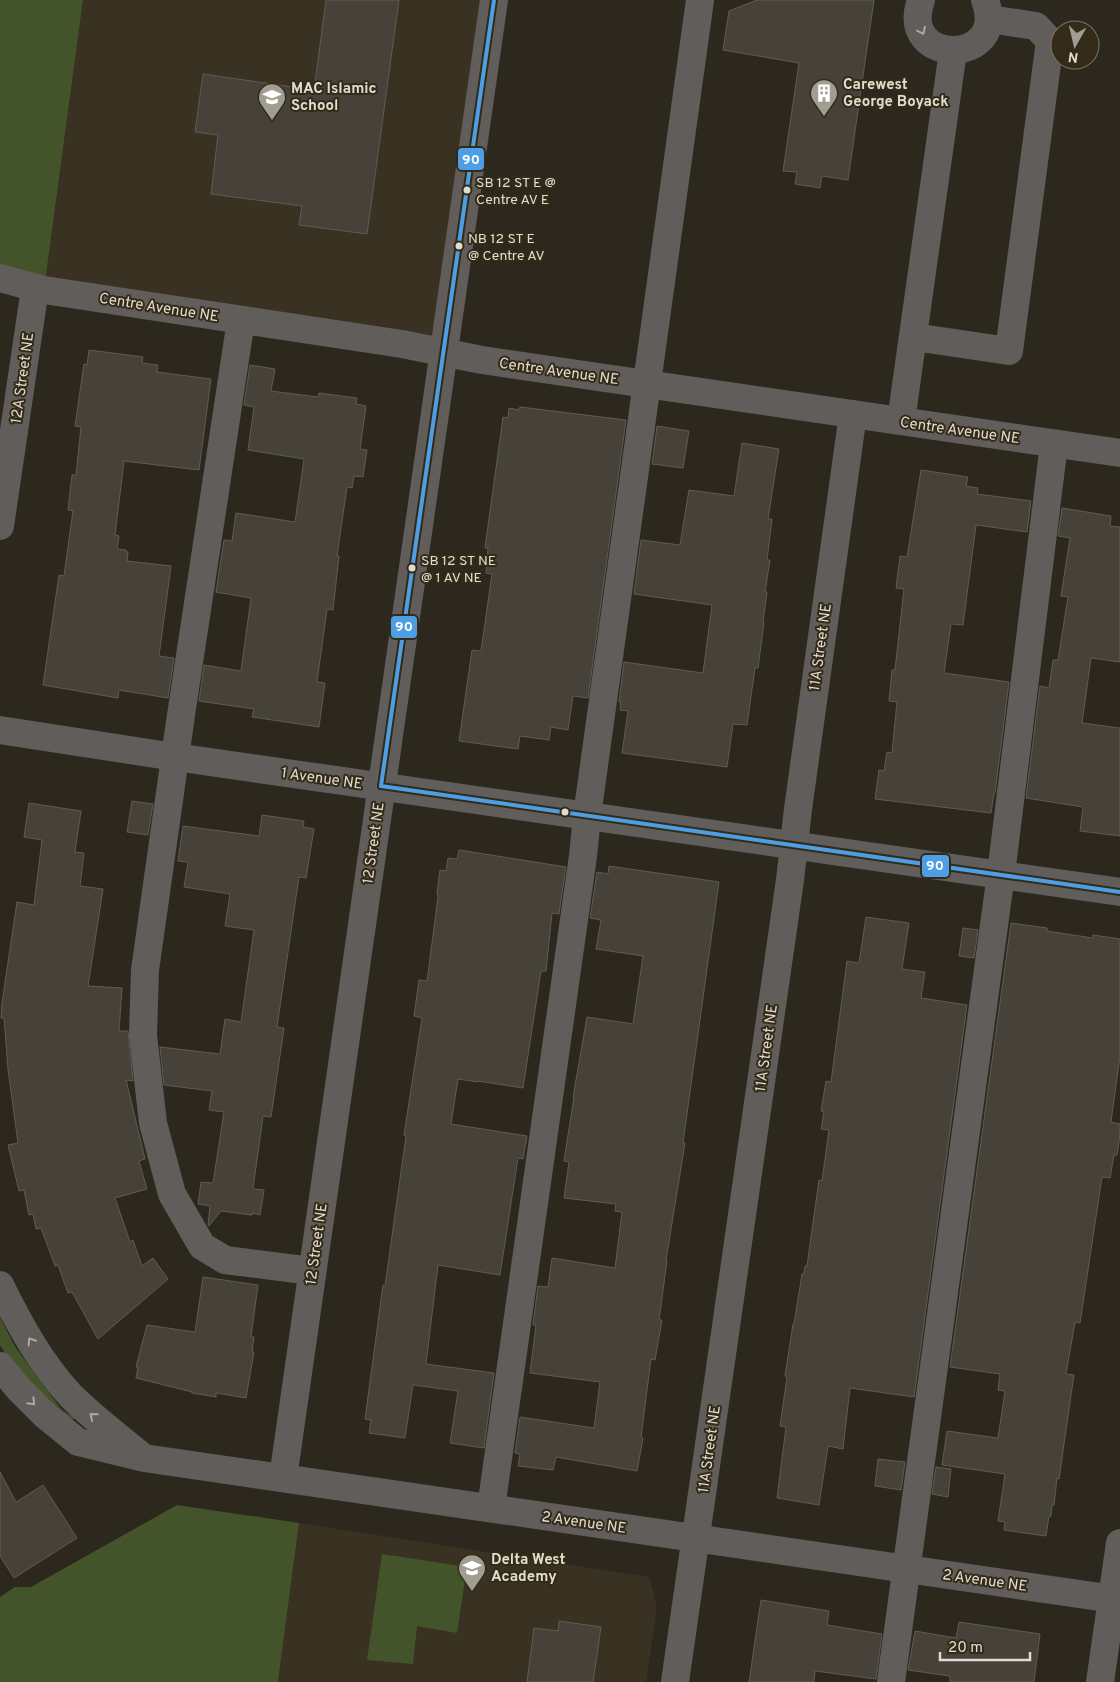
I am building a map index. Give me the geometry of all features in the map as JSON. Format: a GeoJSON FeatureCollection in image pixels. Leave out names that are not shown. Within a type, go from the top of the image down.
{"type":"FeatureCollection","features":[{"type":"Feature","properties":{"kind":"street","name":"12 Street NE"},"geometry":{"type":"LineString","coordinates":[[283,1478],[494,0]]}},
{"type":"Feature","properties":{"kind":"street"},"geometry":{"type":"LineString","coordinates":[[490,1508],[583,856],[700,0]]}},
{"type":"Feature","properties":{"kind":"street"},"geometry":{"type":"LineString","coordinates":[[914,337],[1009,352],[1050,41],[1036,26],[987,10],[982,36],[977,42],[966,49],[946,51],[932,44],[922,34],[917,13],[921,0]]}},
{"type":"Feature","properties":{"kind":"street"},"geometry":{"type":"LineString","coordinates":[[901,421],[953,51]]}},
{"type":"Feature","properties":{"kind":"street","name":"Centre Avenue NE"},"geometry":{"type":"LineString","coordinates":[[0,278],[35,288],[402,344],[482,360],[1120,454]]}},
{"type":"Feature","properties":{"kind":"street","name":"12A Street NE"},"geometry":{"type":"LineString","coordinates":[[0,526],[35,288]]}},
{"type":"Feature","properties":{"kind":"street"},"geometry":{"type":"LineString","coordinates":[[241,320],[145,970],[143,1035],[153,1123],[172,1194],[202,1246],[225,1260],[312,1271]]}},
{"type":"Feature","properties":{"kind":"street","name":"11A Street NE"},"geometry":{"type":"LineString","coordinates":[[674,1682],[795,845],[799,799],[852,414]]}},
{"type":"Feature","properties":{"kind":"street"},"geometry":{"type":"LineString","coordinates":[[891,1682],[1001,874],[1054,444]]}},
{"type":"Feature","properties":{"kind":"street","name":"1 Avenue NE"},"geometry":{"type":"LineString","coordinates":[[0,730],[175,757],[1120,892]]}},
{"type":"Feature","properties":{"kind":"street"},"geometry":{"type":"LineString","coordinates":[[0,1285],[17,1320],[42,1358],[70,1394],[90,1414],[144,1458]]}},
{"type":"Feature","properties":{"kind":"street"},"geometry":{"type":"LineString","coordinates":[[0,1366],[18,1388],[46,1416],[78,1442],[144,1458]]}},
{"type":"Feature","properties":{"kind":"street","name":"2 Avenue NE"},"geometry":{"type":"LineString","coordinates":[[144,1458],[1116,1599]]}},
{"type":"Feature","properties":{"kind":"street"},"geometry":{"type":"LineString","coordinates":[[1100,1682],[1116,1599],[1120,1544]]}},
{"type":"Feature","properties":{"kind":"shaded area","name":"MAC Islamic School"},"geometry":{"type":"Polygon","coordinates":[[[83,0],[494,0],[444,352],[44,290],[83,0]]]}},
{"type":"Feature","properties":{"kind":"shaded area","name":"Delta West Academy"},"geometry":{"type":"Polygon","coordinates":[[[299,1523],[649,1577],[657,1607],[646,1682],[278,1682],[299,1523]]]}},
{"type":"Feature","properties":{"kind":"green space"},"geometry":{"type":"Polygon","coordinates":[[[0,0],[83,0],[44,290],[0,278],[0,0]]]}},
{"type":"Feature","properties":{"kind":"green space"},"geometry":{"type":"Polygon","coordinates":[[[0,1317],[14,1345],[37,1377],[62,1410],[75,1418],[68,1422],[7,1357],[0,1345],[0,1317]]]}},
{"type":"Feature","properties":{"kind":"green space"},"geometry":{"type":"Polygon","coordinates":[[[177,1505],[299,1523],[278,1682],[0,1682],[0,1597],[15,1587],[31,1587],[177,1505]]]}},
{"type":"Feature","properties":{"kind":"green space"},"geometry":{"type":"Polygon","coordinates":[[[382,1554],[467,1567],[457,1633],[417,1626],[413,1664],[367,1660],[382,1554]]]}},
{"type":"Feature","properties":{"kind":"building"},"geometry":{"type":"Polygon","coordinates":[[[326,0],[399,0],[367,234],[299,225],[302,206],[211,194],[218,135],[195,132],[203,74],[314,90],[326,0]]]}},
{"type":"Feature","properties":{"kind":"building","name":"Carewest George Boyack"},"geometry":{"type":"Polygon","coordinates":[[[757,0],[874,0],[848,180],[822,176],[820,188],[795,184],[797,172],[783,171],[799,63],[723,50],[729,11],[757,0]]]}},
{"type":"Feature","properties":{"kind":"building"},"geometry":{"type":"Polygon","coordinates":[[[89,350],[143,357],[142,363],[158,365],[157,372],[211,379],[199,470],[124,461],[115,535],[119,536],[117,549],[128,552],[127,561],[171,566],[159,656],[174,658],[168,698],[119,690],[118,698],[43,685],[59,575],[64,576],[73,511],[68,510],[72,475],[76,475],[81,427],[75,426],[84,364],[87,365],[89,350]]]}},
{"type":"Feature","properties":{"kind":"building"},"geometry":{"type":"Polygon","coordinates":[[[250,365],[275,369],[271,391],[318,397],[319,393],[357,398],[356,404],[366,406],[360,449],[367,450],[363,477],[354,476],[352,488],[347,487],[337,556],[339,556],[333,610],[327,609],[317,682],[325,683],[319,727],[252,717],[254,709],[199,701],[204,665],[241,671],[251,598],[216,592],[224,540],[232,541],[236,513],[295,522],[304,459],[248,450],[254,407],[244,405],[250,365]]]}},
{"type":"Feature","properties":{"kind":"building"},"geometry":{"type":"Polygon","coordinates":[[[520,407],[626,420],[588,698],[573,696],[568,730],[551,727],[549,740],[520,736],[518,749],[459,741],[472,650],[481,651],[492,574],[486,573],[488,548],[485,548],[503,417],[508,418],[509,408],[519,410],[520,407]]]}},
{"type":"Feature","properties":{"kind":"building"},"geometry":{"type":"Polygon","coordinates":[[[657,426],[689,431],[683,468],[652,464],[657,426]]]}},
{"type":"Feature","properties":{"kind":"building"},"geometry":{"type":"Polygon","coordinates":[[[742,443],[779,449],[768,519],[772,519],[767,560],[770,560],[765,592],[767,592],[764,622],[758,668],[755,668],[747,725],[733,724],[727,767],[622,753],[628,711],[620,710],[621,703],[619,702],[624,662],[703,673],[712,605],[634,594],[641,540],[680,545],[689,490],[734,496],[742,443]]]}},
{"type":"Feature","properties":{"kind":"building"},"geometry":{"type":"Polygon","coordinates":[[[921,470],[968,477],[966,486],[978,488],[977,494],[1031,501],[1027,532],[976,525],[963,625],[951,624],[944,673],[1009,682],[991,813],[875,799],[879,770],[884,771],[887,752],[892,753],[897,702],[889,701],[892,670],[895,670],[904,589],[896,588],[900,556],[907,557],[921,470]]]}},
{"type":"Feature","properties":{"kind":"building"},"geometry":{"type":"Polygon","coordinates":[[[1062,508],[1111,516],[1110,526],[1120,527],[1120,662],[1091,658],[1082,723],[1120,728],[1120,836],[1080,831],[1083,807],[1026,798],[1040,686],[1049,688],[1053,660],[1058,660],[1068,597],[1061,596],[1070,538],[1058,536],[1062,508]]]}},
{"type":"Feature","properties":{"kind":"building"},"geometry":{"type":"Polygon","coordinates":[[[132,801],[153,804],[148,835],[127,832],[132,801]]]}},
{"type":"Feature","properties":{"kind":"building"},"geometry":{"type":"Polygon","coordinates":[[[29,803],[81,811],[75,852],[84,853],[80,886],[103,889],[88,986],[122,988],[119,1031],[128,1031],[133,1081],[126,1080],[145,1159],[139,1161],[147,1189],[115,1198],[130,1242],[133,1240],[142,1266],[153,1258],[168,1279],[98,1339],[72,1292],[68,1293],[58,1265],[55,1266],[41,1228],[36,1229],[33,1214],[29,1215],[24,1190],[19,1191],[8,1145],[18,1143],[8,1069],[4,1018],[1,1018],[2,1003],[17,902],[34,905],[42,840],[24,837],[29,803]]]}},
{"type":"Feature","properties":{"kind":"building"},"geometry":{"type":"Polygon","coordinates":[[[262,815],[304,821],[303,827],[314,829],[306,878],[299,877],[277,1027],[284,1028],[271,1117],[263,1116],[253,1189],[264,1190],[260,1215],[221,1211],[209,1226],[210,1206],[198,1204],[201,1182],[213,1183],[224,1112],[209,1110],[212,1091],[164,1085],[160,1047],[220,1054],[225,1019],[241,1022],[254,930],[225,926],[230,894],[184,887],[188,862],[178,861],[183,826],[259,836],[262,815]]]}},
{"type":"Feature","properties":{"kind":"building"},"geometry":{"type":"Polygon","coordinates":[[[459,850],[566,867],[559,914],[552,913],[546,971],[541,971],[523,1088],[458,1079],[451,1124],[527,1136],[523,1159],[518,1158],[500,1275],[438,1265],[426,1364],[494,1373],[484,1448],[450,1443],[458,1391],[413,1385],[405,1438],[369,1433],[371,1420],[365,1419],[422,1018],[414,1016],[419,980],[427,981],[440,870],[446,871],[448,858],[457,859],[459,850]]]}},
{"type":"Feature","properties":{"kind":"building"},"geometry":{"type":"Polygon","coordinates":[[[609,866],[719,882],[683,1143],[685,1143],[666,1260],[659,1320],[662,1320],[655,1360],[651,1359],[641,1437],[643,1438],[637,1471],[556,1457],[553,1470],[518,1466],[520,1454],[515,1453],[520,1417],[594,1428],[600,1382],[530,1373],[536,1325],[533,1325],[538,1286],[548,1287],[552,1258],[615,1268],[622,1212],[615,1211],[616,1204],[564,1198],[569,1162],[564,1161],[587,1017],[633,1024],[643,956],[596,949],[601,920],[590,918],[597,872],[608,874],[609,866]]]}},
{"type":"Feature","properties":{"kind":"building"},"geometry":{"type":"Polygon","coordinates":[[[866,917],[909,923],[902,969],[925,972],[921,998],[967,1005],[914,1397],[850,1388],[843,1449],[828,1446],[819,1505],[777,1498],[786,1427],[780,1426],[793,1324],[802,1274],[804,1274],[805,1266],[807,1266],[819,1180],[822,1181],[829,1130],[821,1129],[824,1112],[821,1111],[826,1081],[831,1082],[847,961],[859,963],[866,917]]]}},
{"type":"Feature","properties":{"kind":"building"},"geometry":{"type":"Polygon","coordinates":[[[1011,923],[1047,928],[1047,931],[1093,938],[1093,935],[1120,939],[1120,1056],[1111,1122],[1120,1124],[1120,1135],[1117,1155],[1114,1155],[1110,1178],[1102,1177],[1080,1323],[1075,1322],[1066,1374],[1074,1375],[1059,1479],[1057,1478],[1054,1505],[1052,1505],[1051,1516],[1049,1516],[1046,1536],[1004,1530],[1005,1522],[998,1521],[1005,1474],[942,1465],[947,1431],[998,1438],[1005,1391],[998,1390],[1000,1374],[950,1367],[1011,923]]]}},
{"type":"Feature","properties":{"kind":"building"},"geometry":{"type":"Polygon","coordinates":[[[963,928],[978,930],[974,958],[959,956],[963,928]]]}},
{"type":"Feature","properties":{"kind":"building"},"geometry":{"type":"Polygon","coordinates":[[[203,1277],[258,1285],[251,1337],[254,1337],[252,1352],[254,1352],[246,1398],[216,1393],[216,1397],[192,1393],[136,1378],[138,1367],[136,1367],[147,1325],[195,1332],[203,1277]]]}},
{"type":"Feature","properties":{"kind":"building"},"geometry":{"type":"Polygon","coordinates":[[[878,1459],[905,1462],[901,1490],[875,1486],[878,1459]]]}},
{"type":"Feature","properties":{"kind":"building"},"geometry":{"type":"Polygon","coordinates":[[[936,1467],[951,1469],[948,1497],[932,1494],[936,1467]]]}},
{"type":"Feature","properties":{"kind":"building"},"geometry":{"type":"Polygon","coordinates":[[[0,1472],[16,1502],[43,1485],[77,1538],[14,1578],[0,1556],[0,1472]]]}},
{"type":"Feature","properties":{"kind":"building"},"geometry":{"type":"Polygon","coordinates":[[[761,1600],[829,1611],[827,1625],[882,1634],[876,1679],[815,1671],[814,1682],[749,1682],[761,1600]]]}},
{"type":"Feature","properties":{"kind":"building"},"geometry":{"type":"Polygon","coordinates":[[[559,1621],[601,1627],[593,1682],[527,1682],[534,1628],[558,1631],[559,1621]]]}},
{"type":"Feature","properties":{"kind":"building"},"geometry":{"type":"Polygon","coordinates":[[[959,1622],[1040,1634],[1034,1682],[950,1682],[950,1676],[908,1670],[915,1631],[956,1638],[959,1622]]]}},
{"type":"Feature","properties":{"kind":"transit line","name":"90"},"geometry":{"type":"LineString","coordinates":[[381,786],[494,0]]}},
{"type":"Feature","properties":{"kind":"transit line","name":"90"},"geometry":{"type":"LineString","coordinates":[[381,786],[1120,892]]}},
{"type":"Feature","properties":{"kind":"place","name":"Carewest George Boyack"},"geometry":{"type":"Point","coordinates":[824,117]}},
{"type":"Feature","properties":{"kind":"place","name":"MAC Islamic School"},"geometry":{"type":"Point","coordinates":[272,121]}},
{"type":"Feature","properties":{"kind":"place","name":"SB 12 ST E @ Centre AV E"},"geometry":{"type":"Point","coordinates":[467,190]}},
{"type":"Feature","properties":{"kind":"place","name":"NB 12 ST E @ Centre AV"},"geometry":{"type":"Point","coordinates":[459,246]}},
{"type":"Feature","properties":{"kind":"place","name":"SB 12 ST NE @ 1 AV NE"},"geometry":{"type":"Point","coordinates":[412,568]}},
{"type":"Feature","properties":{"kind":"place","name":"Delta West Academy"},"geometry":{"type":"Point","coordinates":[472,1592]}}]}
